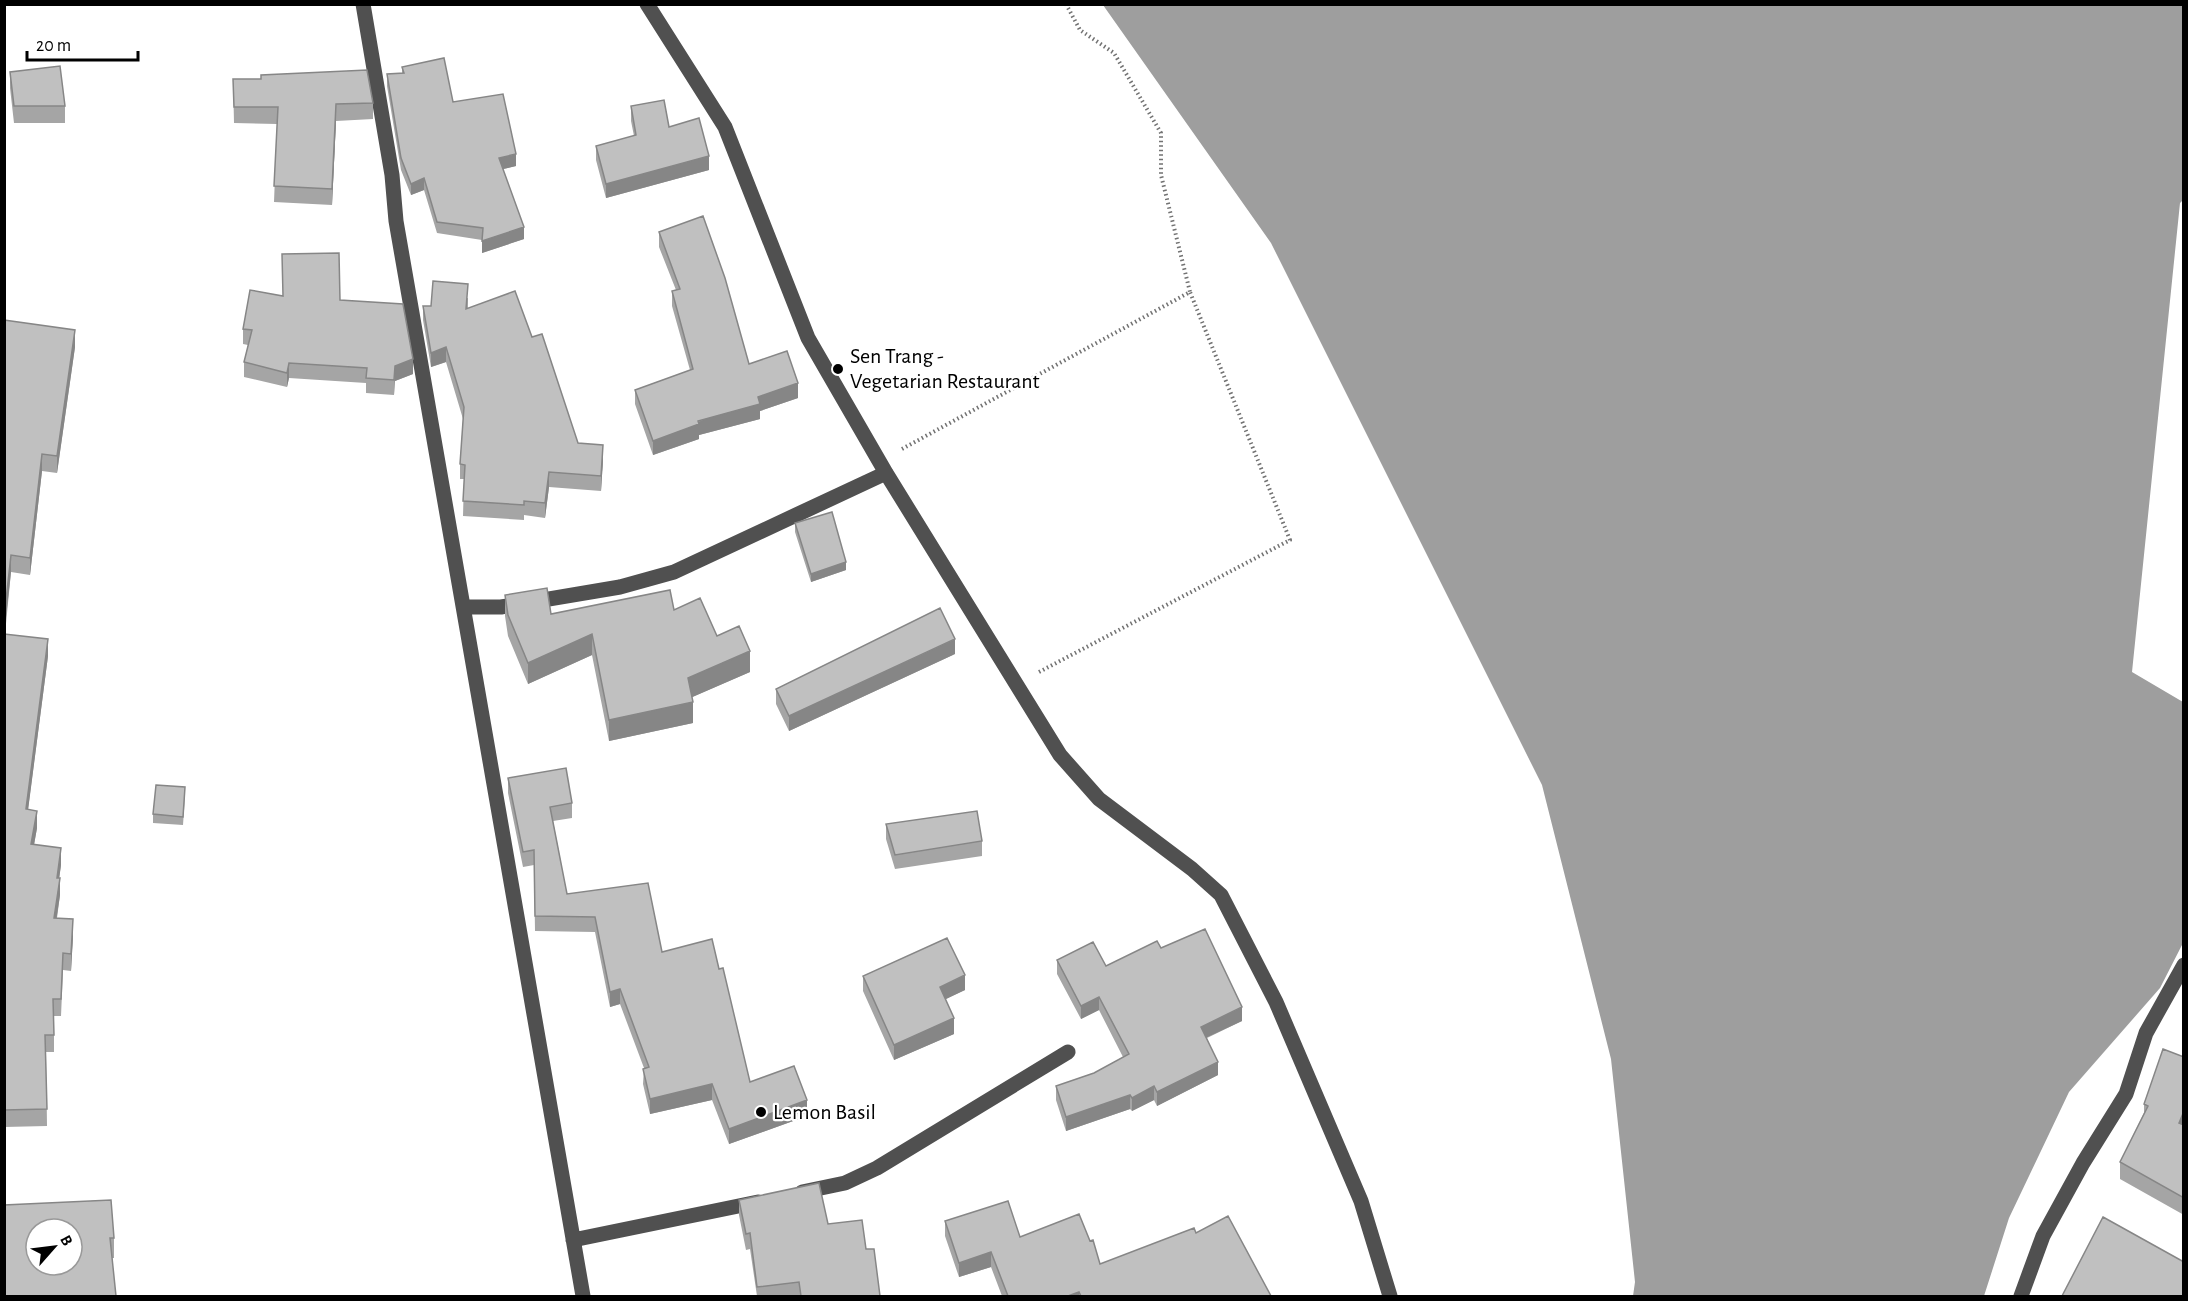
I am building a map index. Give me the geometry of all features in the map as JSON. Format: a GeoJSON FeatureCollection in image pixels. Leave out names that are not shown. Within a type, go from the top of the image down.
{"type":"FeatureCollection","features":[{"type":"Feature","properties":{"kind":"street"},"geometry":{"type":"LineString","coordinates":[[363,4],[392,175],[396,221],[465,607],[583,1296]]}},
{"type":"Feature","properties":{"kind":"street"},"geometry":{"type":"LineString","coordinates":[[647,4],[725,127],[808,338],[882,467],[1060,755],[1099,799],[1192,869],[1221,895],[1276,1002],[1356,1191],[1390,1296]]}},
{"type":"Feature","properties":{"kind":"street"},"geometry":{"type":"LineString","coordinates":[[465,607],[513,605],[620,587],[674,572],[882,467]]}},
{"type":"Feature","properties":{"kind":"street"},"geometry":{"type":"LineString","coordinates":[[2021,1296],[2043,1236],[2083,1163],[2126,1094],[2146,1033],[2184,964]]}},
{"type":"Feature","properties":{"kind":"street"},"geometry":{"type":"LineString","coordinates":[[573,1240],[845,1183],[877,1168],[1068,1052]]}},
{"type":"Feature","properties":{"kind":"path"},"geometry":{"type":"LineString","coordinates":[[1017,684],[1290,540],[1190,292],[1161,175],[1161,133],[1114,53],[1080,30],[1066,4]]}},
{"type":"Feature","properties":{"kind":"path"},"geometry":{"type":"LineString","coordinates":[[882,467],[1190,292]]}},
{"type":"Feature","properties":{"kind":"shaded area"},"geometry":{"type":"Polygon","coordinates":[[[1103,5],[2183,5],[2183,200],[2180,203],[2132,672],[2183,702],[2183,943],[2160,988],[2069,1092],[2009,1218],[1984,1296],[1633,1296],[1635,1282],[1611,1059],[1542,785],[1271,243],[1103,5]]]}},
{"type":"Feature","properties":{"kind":"building"},"geometry":{"type":"Polygon","coordinates":[[[444,58],[453,102],[503,94],[516,154],[499,158],[524,227],[482,241],[483,228],[437,222],[424,178],[411,184],[401,158],[387,74],[404,73],[402,67],[444,58]]]}},
{"type":"Feature","properties":{"kind":"building"},"geometry":{"type":"Polygon","coordinates":[[[60,66],[65,106],[14,106],[10,72],[60,66]]]}},
{"type":"Feature","properties":{"kind":"building"},"geometry":{"type":"Polygon","coordinates":[[[367,70],[373,103],[336,104],[332,189],[274,186],[278,107],[234,107],[233,79],[261,79],[261,75],[367,70]]]}},
{"type":"Feature","properties":{"kind":"building"},"geometry":{"type":"Polygon","coordinates":[[[664,100],[669,127],[699,118],[709,156],[606,184],[596,146],[636,135],[631,106],[664,100]]]}},
{"type":"Feature","properties":{"kind":"building"},"geometry":{"type":"Polygon","coordinates":[[[703,216],[725,278],[749,364],[787,351],[798,383],[758,397],[760,404],[698,421],[699,424],[653,441],[635,390],[693,369],[672,291],[680,289],[659,232],[703,216]]]}},
{"type":"Feature","properties":{"kind":"building"},"geometry":{"type":"Polygon","coordinates":[[[339,253],[340,300],[403,304],[413,359],[395,366],[394,380],[366,378],[367,368],[289,363],[287,373],[244,362],[252,330],[243,329],[250,290],[283,296],[282,254],[339,253]]]}},
{"type":"Feature","properties":{"kind":"building"},"geometry":{"type":"Polygon","coordinates":[[[433,281],[468,284],[466,309],[515,291],[532,337],[542,334],[578,443],[603,445],[601,476],[549,472],[545,503],[524,501],[524,505],[463,501],[465,465],[460,464],[464,407],[446,347],[431,353],[423,306],[431,306],[433,281]]]}},
{"type":"Feature","properties":{"kind":"building"},"geometry":{"type":"Polygon","coordinates":[[[4,320],[75,330],[57,456],[42,454],[30,558],[11,555],[4,618],[4,320]]]}},
{"type":"Feature","properties":{"kind":"building"},"geometry":{"type":"Polygon","coordinates":[[[832,512],[846,562],[811,574],[795,523],[832,512]]]}},
{"type":"Feature","properties":{"kind":"building"},"geometry":{"type":"Polygon","coordinates":[[[547,588],[551,614],[670,590],[674,610],[700,598],[717,636],[739,626],[750,651],[688,678],[693,702],[609,720],[592,634],[528,663],[508,615],[505,595],[547,588]]]}},
{"type":"Feature","properties":{"kind":"building"},"geometry":{"type":"Polygon","coordinates":[[[940,608],[955,639],[789,716],[776,689],[940,608]]]}},
{"type":"Feature","properties":{"kind":"building"},"geometry":{"type":"Polygon","coordinates":[[[4,634],[48,639],[26,809],[37,811],[31,844],[61,848],[57,878],[60,878],[54,918],[73,919],[71,954],[63,953],[61,999],[53,999],[54,1035],[45,1035],[47,1109],[4,1110],[4,634]]]}},
{"type":"Feature","properties":{"kind":"building"},"geometry":{"type":"Polygon","coordinates":[[[566,768],[572,803],[550,807],[567,894],[648,883],[662,952],[712,939],[719,969],[723,968],[750,1082],[794,1066],[807,1100],[729,1129],[712,1084],[650,1099],[643,1069],[649,1067],[620,989],[610,992],[595,917],[535,916],[534,850],[523,852],[508,778],[566,768]]]}},
{"type":"Feature","properties":{"kind":"building"},"geometry":{"type":"Polygon","coordinates":[[[156,785],[185,787],[183,817],[153,814],[156,785]]]}},
{"type":"Feature","properties":{"kind":"building"},"geometry":{"type":"Polygon","coordinates":[[[977,811],[982,841],[895,855],[886,824],[977,811]]]}},
{"type":"Feature","properties":{"kind":"building"},"geometry":{"type":"Polygon","coordinates":[[[1205,929],[1242,1007],[1201,1027],[1218,1062],[1157,1092],[1154,1086],[1132,1098],[1130,1095],[1066,1117],[1056,1086],[1094,1073],[1129,1054],[1099,997],[1081,1006],[1057,960],[1093,942],[1106,966],[1157,941],[1161,948],[1205,929]]]}},
{"type":"Feature","properties":{"kind":"building"},"geometry":{"type":"Polygon","coordinates":[[[947,938],[965,975],[940,987],[954,1018],[894,1045],[863,976],[947,938]]]}},
{"type":"Feature","properties":{"kind":"building"},"geometry":{"type":"Polygon","coordinates":[[[2163,1049],[2184,1057],[2184,1111],[2179,1123],[2184,1125],[2184,1198],[2120,1162],[2148,1106],[2144,1104],[2163,1049]]]}},
{"type":"Feature","properties":{"kind":"building"},"geometry":{"type":"Polygon","coordinates":[[[819,1183],[828,1224],[862,1220],[866,1249],[874,1249],[880,1296],[801,1296],[799,1282],[757,1287],[750,1233],[746,1234],[739,1200],[819,1183]]]}},
{"type":"Feature","properties":{"kind":"building"},"geometry":{"type":"Polygon","coordinates":[[[111,1200],[114,1238],[110,1238],[116,1296],[4,1296],[4,1205],[111,1200]]]}},
{"type":"Feature","properties":{"kind":"building"},"geometry":{"type":"Polygon","coordinates":[[[1008,1201],[1020,1237],[1079,1214],[1090,1241],[1093,1240],[1100,1264],[1194,1228],[1196,1233],[1228,1216],[1271,1296],[1081,1296],[1079,1292],[1068,1296],[1008,1296],[991,1252],[959,1263],[945,1221],[1008,1201]]]}},
{"type":"Feature","properties":{"kind":"building"},"geometry":{"type":"Polygon","coordinates":[[[2103,1217],[2184,1262],[2184,1296],[2062,1296],[2103,1217]]]}},
{"type":"Feature","properties":{"kind":"place","name":"Sen Trang - Vegetarian Restaurant"},"geometry":{"type":"Point","coordinates":[838,369]}},
{"type":"Feature","properties":{"kind":"place","name":"Lemon Basil"},"geometry":{"type":"Point","coordinates":[761,1112]}}]}
